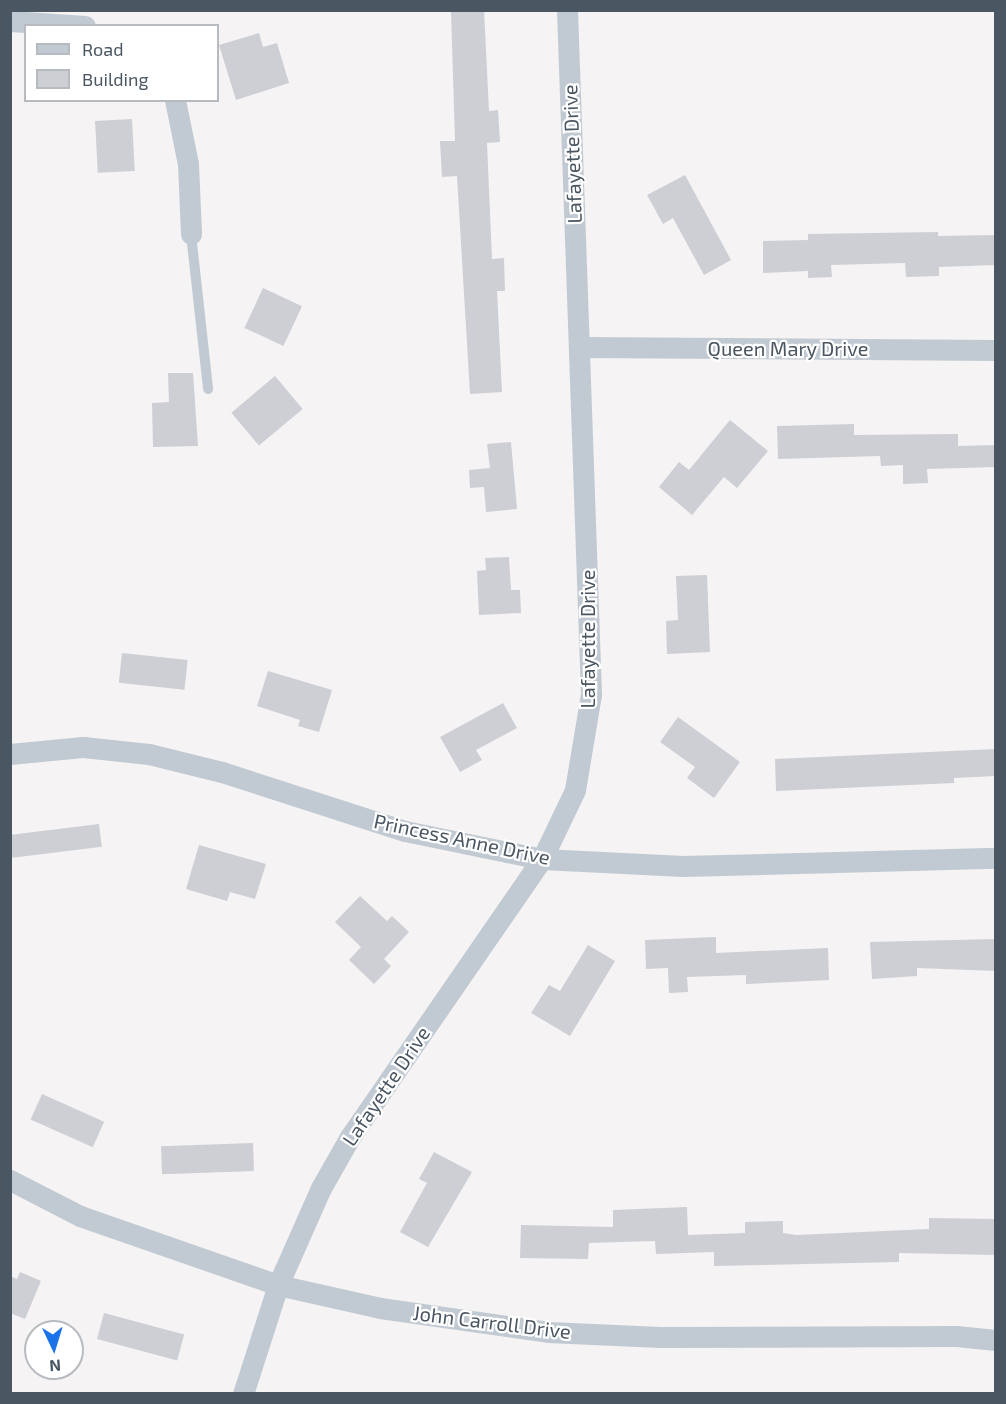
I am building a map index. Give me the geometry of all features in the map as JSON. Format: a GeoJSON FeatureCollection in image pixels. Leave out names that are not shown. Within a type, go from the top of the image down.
{"type":"FeatureCollection","features":[{"type":"Feature","properties":{"kind":"street","name":"Lafayette Drive"},"geometry":{"type":"LineString","coordinates":[[243,1394],[278,1285],[321,1188],[350,1137],[542,859],[575,790],[591,694],[567,10]]}},
{"type":"Feature","properties":{"kind":"street"},"geometry":{"type":"LineString","coordinates":[[10,21],[55,24]]}},
{"type":"Feature","properties":{"kind":"street"},"geometry":{"type":"LineString","coordinates":[[175,102],[188,164],[191,234]]}},
{"type":"Feature","properties":{"kind":"street","name":"Queen Mary Drive"},"geometry":{"type":"LineString","coordinates":[[580,346],[996,350]]}},
{"type":"Feature","properties":{"kind":"street","name":"Princess Anne Drive"},"geometry":{"type":"LineString","coordinates":[[10,754],[83,747],[149,754],[222,772],[405,831],[542,859],[684,866],[996,858]]}},
{"type":"Feature","properties":{"kind":"street","name":"John Carroll Drive"},"geometry":{"type":"LineString","coordinates":[[10,1180],[80,1216],[278,1285],[380,1308],[548,1332],[660,1337],[956,1336],[996,1340]]}},
{"type":"Feature","properties":{"kind":"lane"},"geometry":{"type":"LineString","coordinates":[[191,234],[208,389]]}},
{"type":"Feature","properties":{"kind":"building"},"geometry":{"type":"Polygon","coordinates":[[[484,10],[489,111],[498,110],[500,142],[487,143],[492,259],[504,258],[505,291],[497,291],[502,392],[470,394],[457,176],[442,177],[440,141],[455,141],[451,12],[484,10]]]}},
{"type":"Feature","properties":{"kind":"building"},"geometry":{"type":"Polygon","coordinates":[[[259,33],[263,47],[277,43],[289,83],[236,100],[219,45],[259,33]]]}},
{"type":"Feature","properties":{"kind":"building"},"geometry":{"type":"Polygon","coordinates":[[[132,119],[135,171],[98,173],[95,121],[132,119]]]}},
{"type":"Feature","properties":{"kind":"building"},"geometry":{"type":"Polygon","coordinates":[[[685,175],[731,260],[704,275],[673,218],[663,224],[647,195],[685,175]]]}},
{"type":"Feature","properties":{"kind":"building"},"geometry":{"type":"Polygon","coordinates":[[[938,232],[938,236],[996,235],[996,265],[939,267],[939,276],[906,277],[905,263],[831,265],[832,277],[808,278],[808,271],[763,273],[763,241],[808,240],[808,234],[938,232]]]}},
{"type":"Feature","properties":{"kind":"building"},"geometry":{"type":"Polygon","coordinates":[[[263,288],[302,306],[283,346],[244,328],[263,288]]]}},
{"type":"Feature","properties":{"kind":"building"},"geometry":{"type":"Polygon","coordinates":[[[168,373],[193,373],[198,446],[153,447],[152,403],[169,402],[168,373]]]}},
{"type":"Feature","properties":{"kind":"building"},"geometry":{"type":"Polygon","coordinates":[[[275,376],[303,409],[259,446],[231,413],[275,376]]]}},
{"type":"Feature","properties":{"kind":"building"},"geometry":{"type":"Polygon","coordinates":[[[730,420],[768,451],[737,488],[724,477],[692,515],[659,487],[679,462],[689,470],[730,420]]]}},
{"type":"Feature","properties":{"kind":"building"},"geometry":{"type":"Polygon","coordinates":[[[854,424],[854,435],[958,434],[958,446],[996,445],[996,467],[927,469],[928,483],[903,484],[903,465],[881,466],[880,456],[778,459],[777,426],[854,424]]]}},
{"type":"Feature","properties":{"kind":"building"},"geometry":{"type":"Polygon","coordinates":[[[511,442],[517,509],[486,512],[484,487],[470,488],[469,470],[490,468],[487,444],[511,442]]]}},
{"type":"Feature","properties":{"kind":"building"},"geometry":{"type":"Polygon","coordinates":[[[509,557],[511,590],[520,590],[521,613],[479,615],[477,571],[486,570],[485,558],[509,557]]]}},
{"type":"Feature","properties":{"kind":"building"},"geometry":{"type":"Polygon","coordinates":[[[707,575],[710,652],[667,654],[666,621],[678,620],[676,576],[707,575]]]}},
{"type":"Feature","properties":{"kind":"building"},"geometry":{"type":"Polygon","coordinates":[[[122,653],[188,660],[185,690],[119,683],[122,653]]]}},
{"type":"Feature","properties":{"kind":"building"},"geometry":{"type":"Polygon","coordinates":[[[268,671],[332,690],[319,732],[298,726],[300,720],[257,706],[268,671]]]}},
{"type":"Feature","properties":{"kind":"building"},"geometry":{"type":"Polygon","coordinates":[[[503,703],[517,728],[476,750],[482,760],[460,772],[440,737],[503,703]]]}},
{"type":"Feature","properties":{"kind":"building"},"geometry":{"type":"Polygon","coordinates":[[[678,717],[740,762],[714,798],[687,778],[695,767],[660,742],[678,717]]]}},
{"type":"Feature","properties":{"kind":"building"},"geometry":{"type":"Polygon","coordinates":[[[996,749],[996,776],[954,778],[954,783],[776,791],[775,759],[996,749]]]}},
{"type":"Feature","properties":{"kind":"building"},"geometry":{"type":"Polygon","coordinates":[[[99,824],[102,847],[12,858],[10,835],[99,824]]]}},
{"type":"Feature","properties":{"kind":"building"},"geometry":{"type":"Polygon","coordinates":[[[199,845],[266,864],[255,899],[230,892],[227,901],[186,889],[199,845]]]}},
{"type":"Feature","properties":{"kind":"building"},"geometry":{"type":"Polygon","coordinates":[[[360,896],[387,921],[392,916],[409,932],[384,959],[391,966],[374,984],[349,960],[361,947],[335,922],[360,896]]]}},
{"type":"Feature","properties":{"kind":"building"},"geometry":{"type":"Polygon","coordinates":[[[716,937],[716,953],[828,948],[829,980],[746,984],[746,975],[687,977],[688,992],[669,993],[668,968],[646,969],[645,940],[716,937]]]}},
{"type":"Feature","properties":{"kind":"building"},"geometry":{"type":"Polygon","coordinates":[[[996,939],[996,971],[917,968],[917,976],[872,979],[870,942],[996,939]]]}},
{"type":"Feature","properties":{"kind":"building"},"geometry":{"type":"Polygon","coordinates":[[[588,945],[615,961],[570,1036],[531,1013],[549,985],[560,991],[588,945]]]}},
{"type":"Feature","properties":{"kind":"building"},"geometry":{"type":"Polygon","coordinates":[[[42,1094],[104,1122],[93,1147],[31,1120],[42,1094]]]}},
{"type":"Feature","properties":{"kind":"building"},"geometry":{"type":"Polygon","coordinates":[[[253,1143],[254,1171],[162,1174],[161,1146],[253,1143]]]}},
{"type":"Feature","properties":{"kind":"building"},"geometry":{"type":"Polygon","coordinates":[[[434,1152],[472,1172],[428,1247],[400,1232],[427,1183],[419,1179],[434,1152]]]}},
{"type":"Feature","properties":{"kind":"building"},"geometry":{"type":"Polygon","coordinates":[[[687,1207],[688,1235],[745,1233],[745,1222],[783,1221],[783,1233],[796,1235],[929,1229],[929,1218],[996,1219],[996,1255],[899,1253],[899,1262],[714,1266],[714,1252],[656,1254],[655,1241],[589,1243],[588,1259],[520,1258],[521,1225],[613,1227],[613,1210],[687,1207]]]}},
{"type":"Feature","properties":{"kind":"building"},"geometry":{"type":"Polygon","coordinates":[[[20,1272],[41,1281],[25,1319],[10,1313],[10,1276],[17,1279],[20,1272]]]}},
{"type":"Feature","properties":{"kind":"building"},"geometry":{"type":"Polygon","coordinates":[[[104,1313],[184,1334],[177,1361],[97,1339],[104,1313]]]}}]}
